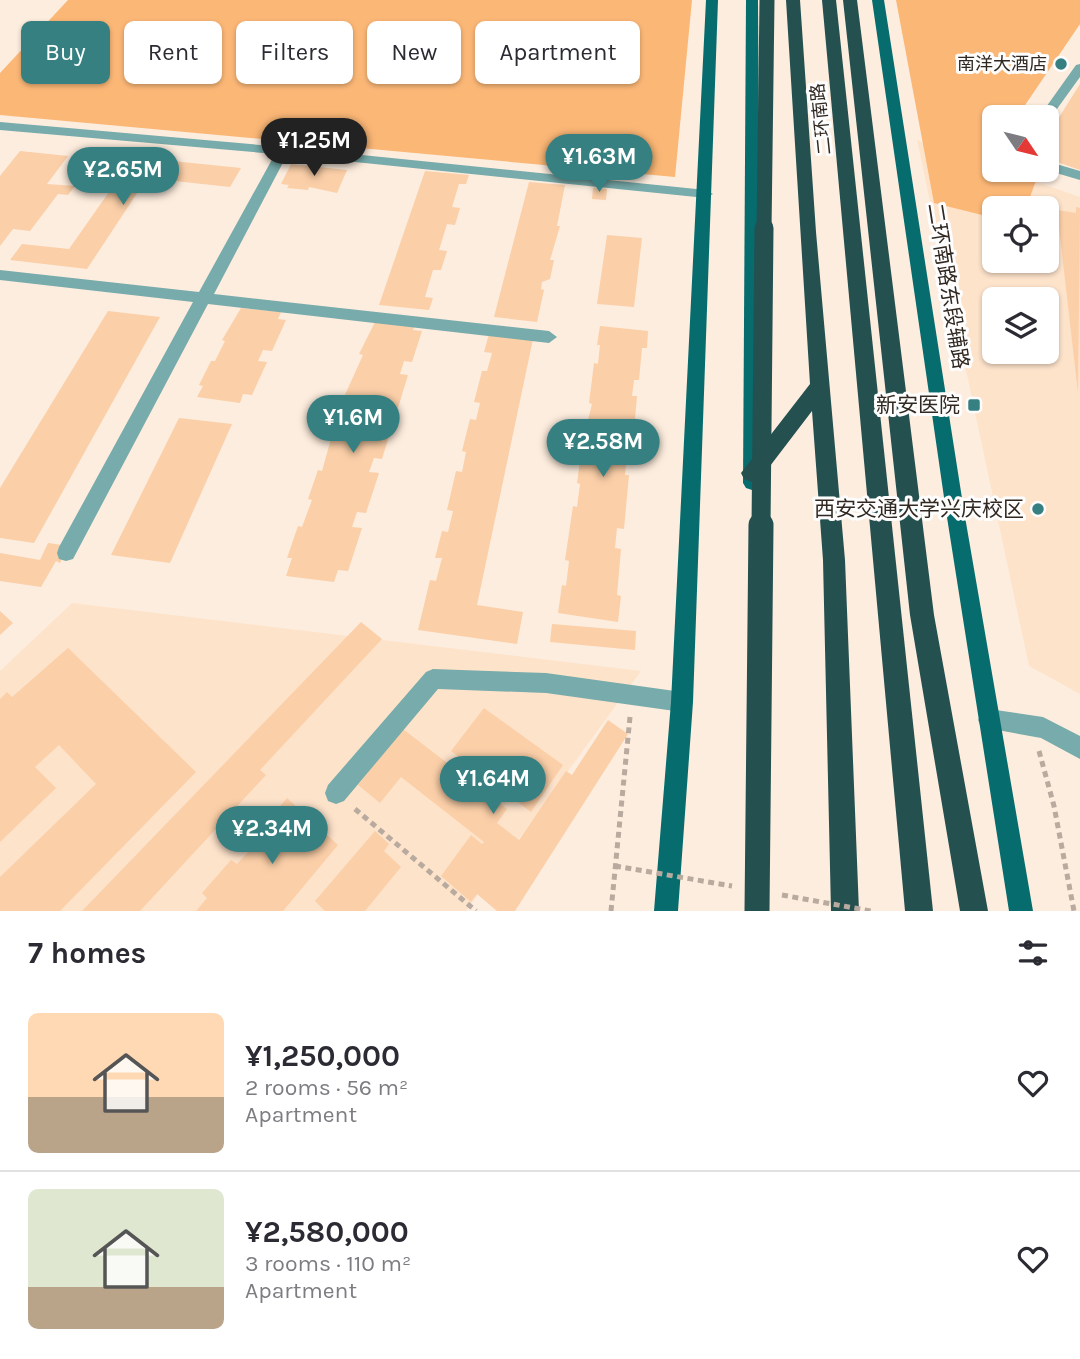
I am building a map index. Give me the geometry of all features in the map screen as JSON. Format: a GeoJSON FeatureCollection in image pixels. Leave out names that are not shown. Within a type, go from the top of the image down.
{"type":"FeatureCollection","features":[{"type":"Feature","properties":{"kind":"highway"},"geometry":{"type":"LineString","coordinates":[[757,911],[767,0]]}},
{"type":"Feature","properties":{"kind":"highway","name":"二环南路"},"geometry":{"type":"LineString","coordinates":[[793,0],[807,232],[834,560],[845,911]]}},
{"type":"Feature","properties":{"kind":"highway","name":"二环南路"},"geometry":{"type":"LineString","coordinates":[[829,0],[919,911]]}},
{"type":"Feature","properties":{"kind":"highway"},"geometry":{"type":"LineString","coordinates":[[850,0],[922,615],[974,911]]}},
{"type":"Feature","properties":{"kind":"highway"},"geometry":{"type":"LineString","coordinates":[[752,473],[820,386]]}},
{"type":"Feature","properties":{"kind":"main road"},"geometry":{"type":"LineString","coordinates":[[666,908],[682,702],[706,194],[712,0]]}},
{"type":"Feature","properties":{"kind":"main road"},"geometry":{"type":"LineString","coordinates":[[751,911],[752,0]]}},
{"type":"Feature","properties":{"kind":"main road","name":"二环南路东段辅路"},"geometry":{"type":"LineString","coordinates":[[877,0],[1021,911]]}},
{"type":"Feature","properties":{"kind":"street"},"geometry":{"type":"LineString","coordinates":[[1054,105],[1080,68]]}},
{"type":"Feature","properties":{"kind":"street"},"geometry":{"type":"LineString","coordinates":[[0,126],[283,151],[706,194]]}},
{"type":"Feature","properties":{"kind":"street"},"geometry":{"type":"LineString","coordinates":[[66,552],[283,151]]}},
{"type":"Feature","properties":{"kind":"street"},"geometry":{"type":"LineString","coordinates":[[1059,169],[1080,176]]}},
{"type":"Feature","properties":{"kind":"street"},"geometry":{"type":"LineString","coordinates":[[0,275],[549,337]]}},
{"type":"Feature","properties":{"kind":"street"},"geometry":{"type":"LineString","coordinates":[[336,793],[433,679],[546,683],[682,702]]}},
{"type":"Feature","properties":{"kind":"street"},"geometry":{"type":"LineString","coordinates":[[989,720],[1043,728],[1080,748]]}},
{"type":"Feature","properties":{"kind":"path"},"geometry":{"type":"LineString","coordinates":[[611,911],[633,695]]}},
{"type":"Feature","properties":{"kind":"path"},"geometry":{"type":"LineString","coordinates":[[336,793],[476,911]]}},
{"type":"Feature","properties":{"kind":"path"},"geometry":{"type":"LineString","coordinates":[[1054,806],[1074,911]]}},
{"type":"Feature","properties":{"kind":"shaded area"},"geometry":{"type":"Polygon","coordinates":[[[68,0],[692,0],[675,177],[0,115],[0,73],[21,50],[21,84],[110,84],[110,21],[48,21],[68,0]]]}},
{"type":"Feature","properties":{"kind":"shaded area"},"geometry":{"type":"Polygon","coordinates":[[[896,0],[1080,0],[1080,24],[1025,105],[982,105],[982,182],[1035,182],[1030,196],[982,196],[982,215],[934,203],[896,0]]]}},
{"type":"Feature","properties":{"kind":"shaded area","name":"西安交通大学兴庆校区"},"geometry":{"type":"Polygon","coordinates":[[[917,140],[982,163],[982,182],[1037,182],[1080,197],[1080,694],[1029,666],[917,140]]]}},
{"type":"Feature","properties":{"kind":"shaded area"},"geometry":{"type":"Polygon","coordinates":[[[72,603],[641,671],[466,911],[0,911],[0,671],[72,603]]]}},
{"type":"Feature","properties":{"kind":"building"},"geometry":{"type":"Polygon","coordinates":[[[1080,84],[1080,170],[1059,163],[1059,117],[1080,84]]]}},
{"type":"Feature","properties":{"kind":"building"},"geometry":{"type":"Polygon","coordinates":[[[20,151],[68,156],[47,184],[75,186],[68,195],[58,194],[30,231],[13,229],[0,246],[0,176],[20,151]]]}},
{"type":"Feature","properties":{"kind":"building"},"geometry":{"type":"Polygon","coordinates":[[[79,152],[103,154],[94,165],[70,163],[79,152]]]}},
{"type":"Feature","properties":{"kind":"building"},"geometry":{"type":"Polygon","coordinates":[[[123,156],[241,168],[230,187],[147,178],[87,269],[10,260],[22,244],[69,249],[121,175],[110,174],[123,156]]]}},
{"type":"Feature","properties":{"kind":"building"},"geometry":{"type":"Polygon","coordinates":[[[291,164],[347,170],[337,193],[309,187],[308,190],[287,188],[289,185],[281,184],[291,164]]]}},
{"type":"Feature","properties":{"kind":"building"},"geometry":{"type":"Polygon","coordinates":[[[425,171],[469,175],[466,184],[459,184],[452,207],[460,208],[455,225],[447,224],[439,250],[447,251],[441,270],[433,270],[425,297],[433,298],[429,310],[379,305],[425,171]]]}},
{"type":"Feature","properties":{"kind":"building"},"geometry":{"type":"Polygon","coordinates":[[[529,182],[565,185],[557,226],[560,226],[550,260],[554,260],[550,279],[542,282],[541,289],[544,290],[537,322],[494,317],[529,182]]]}},
{"type":"Feature","properties":{"kind":"building"},"geometry":{"type":"Polygon","coordinates":[[[593,188],[607,189],[606,200],[592,199],[593,188]]]}},
{"type":"Feature","properties":{"kind":"building"},"geometry":{"type":"Polygon","coordinates":[[[1076,207],[1080,208],[1078,393],[1059,210],[1076,213],[1076,207]]]}},
{"type":"Feature","properties":{"kind":"building"},"geometry":{"type":"Polygon","coordinates":[[[607,235],[642,238],[634,307],[597,304],[607,235]]]}},
{"type":"Feature","properties":{"kind":"building"},"geometry":{"type":"Polygon","coordinates":[[[241,308],[281,312],[278,319],[286,320],[272,351],[263,350],[258,361],[267,362],[252,395],[243,394],[240,403],[197,397],[203,386],[199,385],[211,361],[215,361],[225,341],[222,340],[241,308]]]}},
{"type":"Feature","properties":{"kind":"building"},"geometry":{"type":"Polygon","coordinates":[[[108,311],[160,317],[34,543],[0,538],[0,488],[108,311]]]}},
{"type":"Feature","properties":{"kind":"building"},"geometry":{"type":"Polygon","coordinates":[[[376,320],[415,324],[413,330],[422,331],[412,362],[404,361],[400,374],[408,375],[398,408],[390,407],[385,422],[393,423],[382,459],[374,458],[369,472],[379,473],[366,513],[357,512],[352,527],[362,528],[348,571],[338,570],[334,582],[286,576],[292,558],[287,558],[298,526],[302,527],[312,500],[308,499],[318,470],[322,471],[336,421],[340,421],[348,398],[344,397],[363,355],[359,354],[376,320]]]}},
{"type":"Feature","properties":{"kind":"building"},"geometry":{"type":"Polygon","coordinates":[[[600,326],[648,331],[647,348],[642,348],[639,380],[634,380],[632,396],[637,396],[633,442],[628,442],[625,475],[629,475],[624,529],[617,528],[615,548],[621,549],[617,595],[621,596],[618,622],[558,613],[562,585],[566,586],[569,561],[565,560],[573,506],[577,507],[580,484],[577,483],[580,461],[583,461],[586,445],[582,444],[592,404],[589,403],[594,363],[598,364],[600,326]]]}},
{"type":"Feature","properties":{"kind":"building"},"geometry":{"type":"Polygon","coordinates":[[[489,334],[533,339],[477,605],[523,612],[517,644],[418,630],[430,580],[436,581],[442,558],[435,558],[442,531],[448,532],[453,511],[447,510],[456,471],[462,472],[466,452],[462,451],[470,419],[476,420],[480,403],[474,402],[482,371],[487,371],[492,353],[484,352],[489,334]]]}},
{"type":"Feature","properties":{"kind":"building"},"geometry":{"type":"Polygon","coordinates":[[[179,418],[232,424],[170,563],[111,555],[179,418]]]}},
{"type":"Feature","properties":{"kind":"building"},"geometry":{"type":"Polygon","coordinates":[[[48,543],[69,546],[60,563],[56,561],[41,587],[0,581],[0,553],[40,560],[48,543]]]}},
{"type":"Feature","properties":{"kind":"building"},"geometry":{"type":"Polygon","coordinates":[[[0,611],[13,623],[0,635],[0,611]]]}},
{"type":"Feature","properties":{"kind":"building"},"geometry":{"type":"Polygon","coordinates":[[[361,622],[382,639],[260,770],[266,775],[140,911],[82,911],[361,622]]]}},
{"type":"Feature","properties":{"kind":"building"},"geometry":{"type":"Polygon","coordinates":[[[552,624],[636,631],[635,650],[550,642],[552,624]]]}},
{"type":"Feature","properties":{"kind":"building"},"geometry":{"type":"Polygon","coordinates":[[[68,648],[196,772],[60,911],[0,911],[0,877],[96,784],[59,745],[35,767],[56,788],[0,842],[0,699],[7,692],[12,697],[68,648]]]}},
{"type":"Feature","properties":{"kind":"building"},"geometry":{"type":"Polygon","coordinates":[[[484,708],[563,765],[531,812],[451,751],[484,708]]]}},
{"type":"Feature","properties":{"kind":"building"},"geometry":{"type":"Polygon","coordinates":[[[608,720],[628,734],[515,911],[497,911],[477,894],[471,902],[441,876],[471,835],[482,844],[484,842],[401,777],[380,803],[358,785],[403,729],[507,809],[497,823],[519,840],[566,771],[572,775],[608,720]]]}},
{"type":"Feature","properties":{"kind":"building"},"geometry":{"type":"Polygon","coordinates":[[[287,798],[338,845],[283,911],[196,911],[207,898],[202,893],[231,860],[237,864],[250,850],[245,846],[261,827],[266,832],[274,823],[269,819],[287,798]]]}},
{"type":"Feature","properties":{"kind":"building"},"geometry":{"type":"Polygon","coordinates":[[[375,831],[389,844],[384,851],[401,867],[365,911],[325,911],[315,901],[375,831]]]}},
{"type":"Feature","properties":{"kind":"place","name":"南洋大酒店"},"geometry":{"type":"Point","coordinates":[1061,64]}},
{"type":"Feature","properties":{"kind":"place","name":"新安医院"},"geometry":{"type":"Point","coordinates":[974,405]}},
{"type":"Feature","properties":{"kind":"place","name":"西安交通大学兴庆校区"},"geometry":{"type":"Point","coordinates":[1038,509]}}]}
